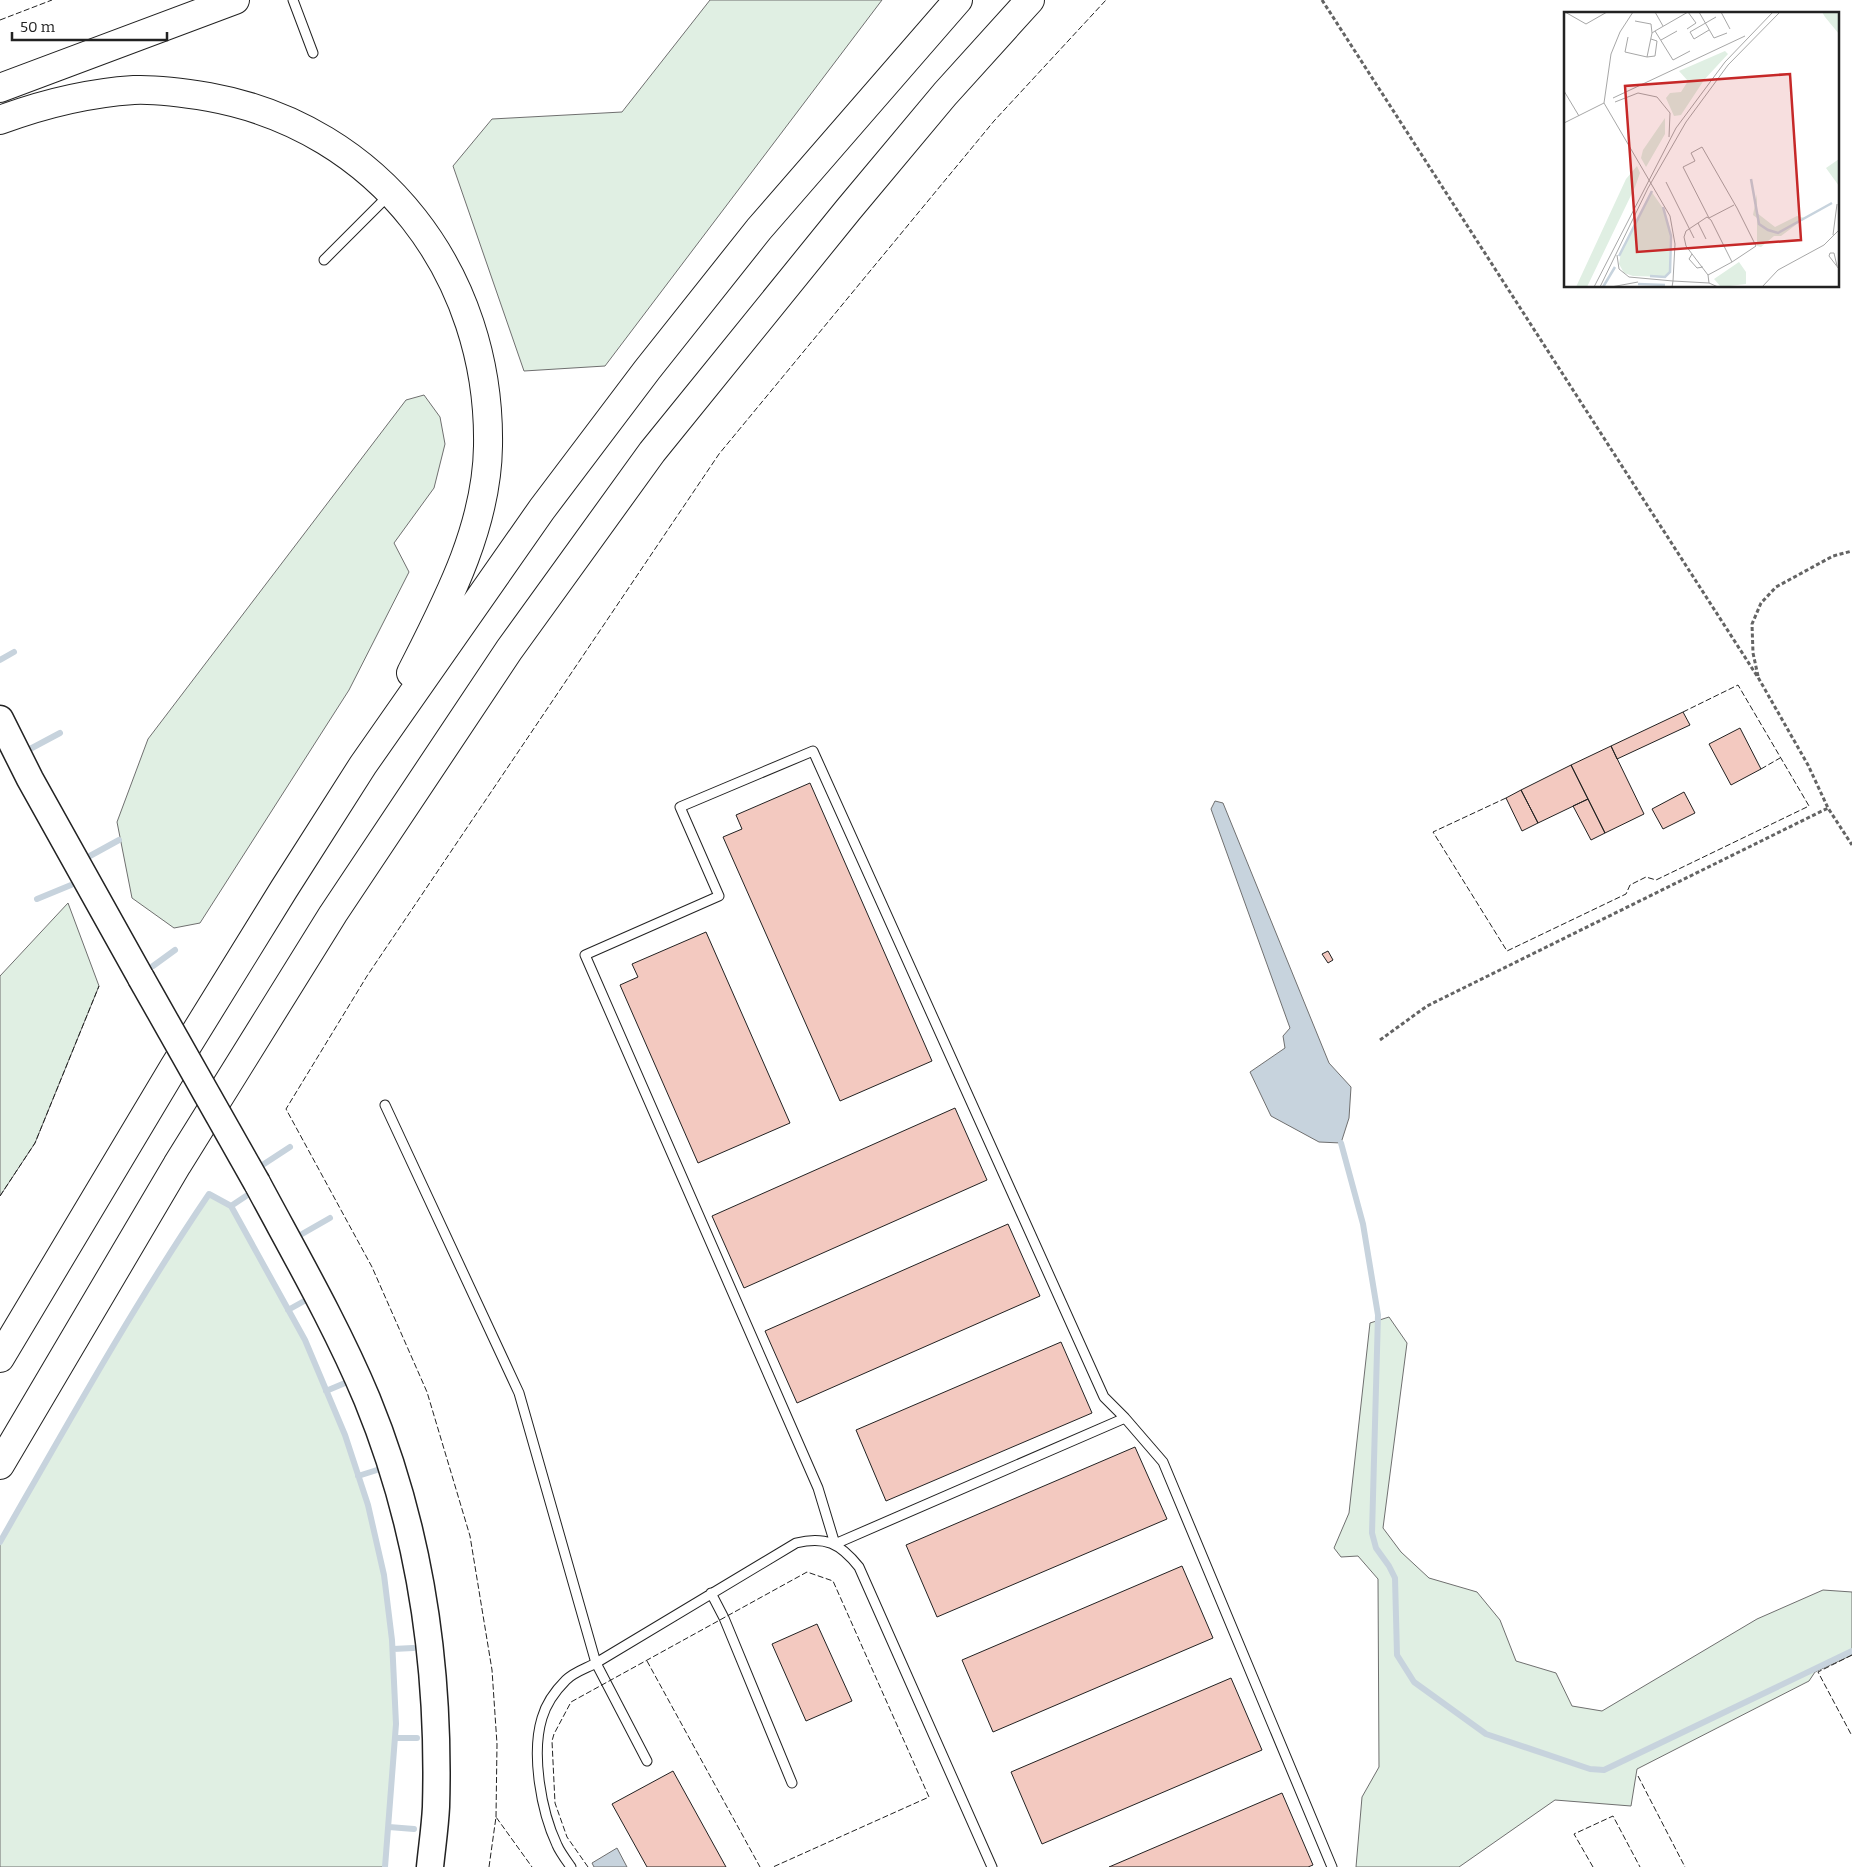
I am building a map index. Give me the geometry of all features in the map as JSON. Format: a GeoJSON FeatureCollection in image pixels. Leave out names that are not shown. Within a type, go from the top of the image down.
{"type":"FeatureCollection","features":[{"type":"Feature","properties":{"kind":"highway"},"geometry":{"type":"LineString","coordinates":[[0,88],[235,0]]}},
{"type":"Feature","properties":{"kind":"highway"},"geometry":{"type":"LineString","coordinates":[[0,1358],[174,1067],[363,765],[542,509],[759,229],[958,0]]}},
{"type":"Feature","properties":{"kind":"highway"},"geometry":{"type":"LineString","coordinates":[[0,1465],[177,1165],[333,914],[509,650],[652,452],[945,94],[1030,0]]}},
{"type":"Feature","properties":{"kind":"highway"},"geometry":{"type":"LineString","coordinates":[[0,120],[25,110],[74,98],[135,90],[182,92],[232,101],[285,118],[346,153],[392,192],[426,233],[452,278],[477,341],[486,394],[488,447],[484,494],[467,550],[447,602],[363,765]]}},
{"type":"Feature","properties":{"kind":"main road"},"geometry":{"type":"LineString","coordinates":[[0,720],[141,978],[257,1183],[328,1317],[367,1399],[398,1490],[417,1562],[430,1645],[436,1733],[436,1808],[430,1867]]}},
{"type":"Feature","properties":{"kind":"lane"},"geometry":{"type":"LineString","coordinates":[[293,0],[313,53]]}},
{"type":"Feature","properties":{"kind":"lane"},"geometry":{"type":"LineString","coordinates":[[324,260],[392,192]]}},
{"type":"Feature","properties":{"kind":"lane"},"geometry":{"type":"LineString","coordinates":[[835,1544],[818,1488],[585,955],[719,896],[680,807],[813,751],[1104,1397],[1126,1418],[1163,1462],[1332,1867]]}},
{"type":"Feature","properties":{"kind":"lane"},"geometry":{"type":"LineString","coordinates":[[386,1106],[519,1393],[596,1663],[647,1761]]}},
{"type":"Feature","properties":{"kind":"lane"},"geometry":{"type":"LineString","coordinates":[[835,1544],[1126,1418]]}},
{"type":"Feature","properties":{"kind":"lane"},"geometry":{"type":"LineString","coordinates":[[571,1867],[557,1846],[545,1814],[539,1782],[538,1743],[542,1718],[552,1695],[568,1678],[796,1544],[811,1540],[823,1540],[835,1544],[849,1554],[859,1567],[992,1867]]}},
{"type":"Feature","properties":{"kind":"lane"},"geometry":{"type":"LineString","coordinates":[[712,1593],[792,1783]]}},
{"type":"Feature","properties":{"kind":"path"},"geometry":{"type":"LineString","coordinates":[[1322,0],[1759,679],[1808,765],[1828,808],[1852,845]]}},
{"type":"Feature","properties":{"kind":"path"},"geometry":{"type":"LineString","coordinates":[[1759,679],[1753,653],[1752,624],[1761,602],[1776,587],[1833,556],[1852,551]]}},
{"type":"Feature","properties":{"kind":"path"},"geometry":{"type":"LineString","coordinates":[[1380,1040],[1427,1006],[1828,808]]}},
{"type":"Feature","properties":{"kind":"green space"},"geometry":{"type":"Polygon","coordinates":[[[710,0],[882,0],[605,366],[524,371],[453,166],[492,119],[622,112],[710,0]]]}},
{"type":"Feature","properties":{"kind":"green space"},"geometry":{"type":"Polygon","coordinates":[[[424,395],[440,417],[445,444],[434,488],[394,543],[409,572],[349,690],[200,923],[174,928],[132,898],[117,822],[148,739],[406,400],[424,395]]]}},
{"type":"Feature","properties":{"kind":"green space"},"geometry":{"type":"Polygon","coordinates":[[[68,903],[99,986],[35,1143],[0,1196],[0,976],[68,903]]]}},
{"type":"Feature","properties":{"kind":"green space"},"geometry":{"type":"Polygon","coordinates":[[[209,1194],[231,1206],[305,1340],[345,1435],[368,1505],[384,1575],[392,1640],[396,1724],[385,1867],[0,1867],[0,1542],[169,1253],[209,1194]]]}},
{"type":"Feature","properties":{"kind":"green space"},"geometry":{"type":"Polygon","coordinates":[[[1389,1317],[1407,1343],[1383,1528],[1401,1552],[1429,1578],[1477,1592],[1500,1620],[1516,1661],[1556,1673],[1572,1706],[1602,1711],[1757,1619],[1823,1590],[1852,1592],[1852,1655],[1815,1672],[1809,1681],[1637,1769],[1631,1806],[1555,1800],[1459,1867],[1356,1867],[1362,1797],[1379,1767],[1378,1579],[1358,1556],[1341,1557],[1334,1548],[1349,1513],[1370,1323],[1389,1317]]]}},
{"type":"Feature","properties":{"kind":"shaded area"},"geometry":{"type":"Polygon","coordinates":[[[1215,801],[1223,803],[1329,1063],[1351,1087],[1349,1118],[1341,1143],[1319,1142],[1271,1116],[1250,1072],[1285,1048],[1283,1036],[1290,1028],[1211,809],[1215,801]]]}},
{"type":"Feature","properties":{"kind":"shaded area"},"geometry":{"type":"Polygon","coordinates":[[[617,1848],[627,1867],[594,1867],[592,1863],[617,1848]]]}},
{"type":"Feature","properties":{"kind":"building"},"geometry":{"type":"Polygon","coordinates":[[[1683,712],[1690,725],[1617,759],[1611,746],[1683,712]]]}},
{"type":"Feature","properties":{"kind":"building"},"geometry":{"type":"Polygon","coordinates":[[[1740,728],[1761,769],[1731,785],[1709,744],[1740,728]]]}},
{"type":"Feature","properties":{"kind":"building"},"geometry":{"type":"Polygon","coordinates":[[[1611,746],[1644,814],[1605,833],[1571,765],[1611,746]]]}},
{"type":"Feature","properties":{"kind":"building"},"geometry":{"type":"Polygon","coordinates":[[[1571,765],[1588,799],[1538,823],[1521,790],[1571,765]]]}},
{"type":"Feature","properties":{"kind":"building"},"geometry":{"type":"Polygon","coordinates":[[[810,783],[932,1061],[840,1101],[723,837],[742,829],[736,815],[810,783]]]}},
{"type":"Feature","properties":{"kind":"building"},"geometry":{"type":"Polygon","coordinates":[[[1521,790],[1538,823],[1522,831],[1506,798],[1521,790]]]}},
{"type":"Feature","properties":{"kind":"building"},"geometry":{"type":"Polygon","coordinates":[[[1684,792],[1695,813],[1663,829],[1652,809],[1684,792]]]}},
{"type":"Feature","properties":{"kind":"building"},"geometry":{"type":"Polygon","coordinates":[[[1588,799],[1605,833],[1591,840],[1573,806],[1588,799]]]}},
{"type":"Feature","properties":{"kind":"building"},"geometry":{"type":"Polygon","coordinates":[[[706,932],[790,1123],[698,1163],[620,985],[638,977],[632,964],[706,932]]]}},
{"type":"Feature","properties":{"kind":"building"},"geometry":{"type":"Polygon","coordinates":[[[1328,951],[1333,960],[1328,963],[1322,954],[1328,951]]]}},
{"type":"Feature","properties":{"kind":"building"},"geometry":{"type":"Polygon","coordinates":[[[955,1108],[987,1180],[744,1288],[712,1216],[955,1108]]]}},
{"type":"Feature","properties":{"kind":"building"},"geometry":{"type":"Polygon","coordinates":[[[1008,1224],[1040,1296],[797,1403],[765,1331],[1008,1224]]]}},
{"type":"Feature","properties":{"kind":"building"},"geometry":{"type":"Polygon","coordinates":[[[1061,1342],[1092,1413],[886,1501],[856,1430],[1061,1342]]]}},
{"type":"Feature","properties":{"kind":"building"},"geometry":{"type":"Polygon","coordinates":[[[1135,1447],[1167,1519],[937,1617],[906,1545],[1135,1447]]]}},
{"type":"Feature","properties":{"kind":"building"},"geometry":{"type":"Polygon","coordinates":[[[1182,1566],[1213,1638],[993,1732],[962,1660],[1182,1566]]]}},
{"type":"Feature","properties":{"kind":"building"},"geometry":{"type":"Polygon","coordinates":[[[817,1624],[852,1701],[806,1721],[772,1644],[817,1624]]]}},
{"type":"Feature","properties":{"kind":"building"},"geometry":{"type":"Polygon","coordinates":[[[1231,1678],[1262,1750],[1042,1844],[1011,1772],[1231,1678]]]}},
{"type":"Feature","properties":{"kind":"building"},"geometry":{"type":"Polygon","coordinates":[[[673,1771],[726,1867],[647,1867],[612,1804],[673,1771]]]}},
{"type":"Feature","properties":{"kind":"building"},"geometry":{"type":"Polygon","coordinates":[[[1282,1793],[1313,1865],[1308,1867],[1109,1867],[1282,1793]]]}},
{"type":"Feature","properties":{"kind":"waterway"},"geometry":{"type":"LineString","coordinates":[[0,660],[14,652]]}},
{"type":"Feature","properties":{"kind":"waterway"},"geometry":{"type":"LineString","coordinates":[[30,749],[60,733]]}},
{"type":"Feature","properties":{"kind":"waterway"},"geometry":{"type":"LineString","coordinates":[[88,857],[119,840]]}},
{"type":"Feature","properties":{"kind":"waterway"},"geometry":{"type":"LineString","coordinates":[[37,899],[71,885]]}},
{"type":"Feature","properties":{"kind":"waterway"},"geometry":{"type":"LineString","coordinates":[[153,966],[175,950]]}},
{"type":"Feature","properties":{"kind":"waterway"},"geometry":{"type":"LineString","coordinates":[[1341,1143],[1363,1224],[1378,1315],[1372,1533],[1376,1548],[1395,1578],[1397,1655],[1414,1682],[1486,1734],[1590,1769],[1604,1770],[1852,1651]]}},
{"type":"Feature","properties":{"kind":"waterway"},"geometry":{"type":"LineString","coordinates":[[264,1164],[290,1147]]}},
{"type":"Feature","properties":{"kind":"waterway"},"geometry":{"type":"LineString","coordinates":[[0,1542],[127,1322],[209,1194],[231,1206],[305,1340],[345,1435],[368,1505],[384,1575],[392,1640],[396,1724],[385,1867]]}},
{"type":"Feature","properties":{"kind":"waterway"},"geometry":{"type":"LineString","coordinates":[[231,1206],[246,1196]]}},
{"type":"Feature","properties":{"kind":"waterway"},"geometry":{"type":"LineString","coordinates":[[302,1234],[330,1218]]}},
{"type":"Feature","properties":{"kind":"waterway"},"geometry":{"type":"LineString","coordinates":[[288,1310],[306,1300]]}},
{"type":"Feature","properties":{"kind":"waterway"},"geometry":{"type":"LineString","coordinates":[[326,1391],[345,1383]]}},
{"type":"Feature","properties":{"kind":"waterway"},"geometry":{"type":"LineString","coordinates":[[358,1476],[377,1470]]}},
{"type":"Feature","properties":{"kind":"waterway"},"geometry":{"type":"LineString","coordinates":[[393,1649],[413,1648]]}},
{"type":"Feature","properties":{"kind":"waterway"},"geometry":{"type":"LineString","coordinates":[[395,1738],[417,1738]]}},
{"type":"Feature","properties":{"kind":"waterway"},"geometry":{"type":"LineString","coordinates":[[389,1827],[414,1829]]}},
{"type":"Feature","properties":{"kind":"fence"},"geometry":{"type":"LineString","coordinates":[[0,20],[52,0]]}},
{"type":"Feature","properties":{"kind":"fence"},"geometry":{"type":"LineString","coordinates":[[496,1817],[497,1744],[492,1670],[470,1536],[427,1392],[372,1267],[286,1109],[367,976],[719,454],[994,121],[1106,0]]}},
{"type":"Feature","properties":{"kind":"fence"},"geometry":{"type":"LineString","coordinates":[[1506,798],[1433,832],[1507,951],[1626,894],[1630,885],[1646,877],[1656,880],[1809,806],[1738,685],[1683,712]]}},
{"type":"Feature","properties":{"kind":"fence"},"geometry":{"type":"LineString","coordinates":[[1761,769],[1780,758]]}},
{"type":"Feature","properties":{"kind":"fence"},"geometry":{"type":"LineString","coordinates":[[0,1196],[35,1143],[99,986]]}},
{"type":"Feature","properties":{"kind":"fence"},"geometry":{"type":"LineString","coordinates":[[588,1867],[567,1837],[555,1803],[552,1741],[571,1702],[807,1572],[833,1581],[929,1797],[773,1867]]}},
{"type":"Feature","properties":{"kind":"fence"},"geometry":{"type":"LineString","coordinates":[[1852,1655],[1818,1672],[1852,1736]]}},
{"type":"Feature","properties":{"kind":"fence"},"geometry":{"type":"LineString","coordinates":[[647,1661],[760,1867]]}},
{"type":"Feature","properties":{"kind":"fence"},"geometry":{"type":"LineString","coordinates":[[1638,1776],[1685,1867]]}},
{"type":"Feature","properties":{"kind":"fence"},"geometry":{"type":"LineString","coordinates":[[1593,1867],[1574,1834],[1613,1816],[1640,1867]]}},
{"type":"Feature","properties":{"kind":"fence"},"geometry":{"type":"LineString","coordinates":[[489,1867],[496,1817],[532,1867]]}}]}
